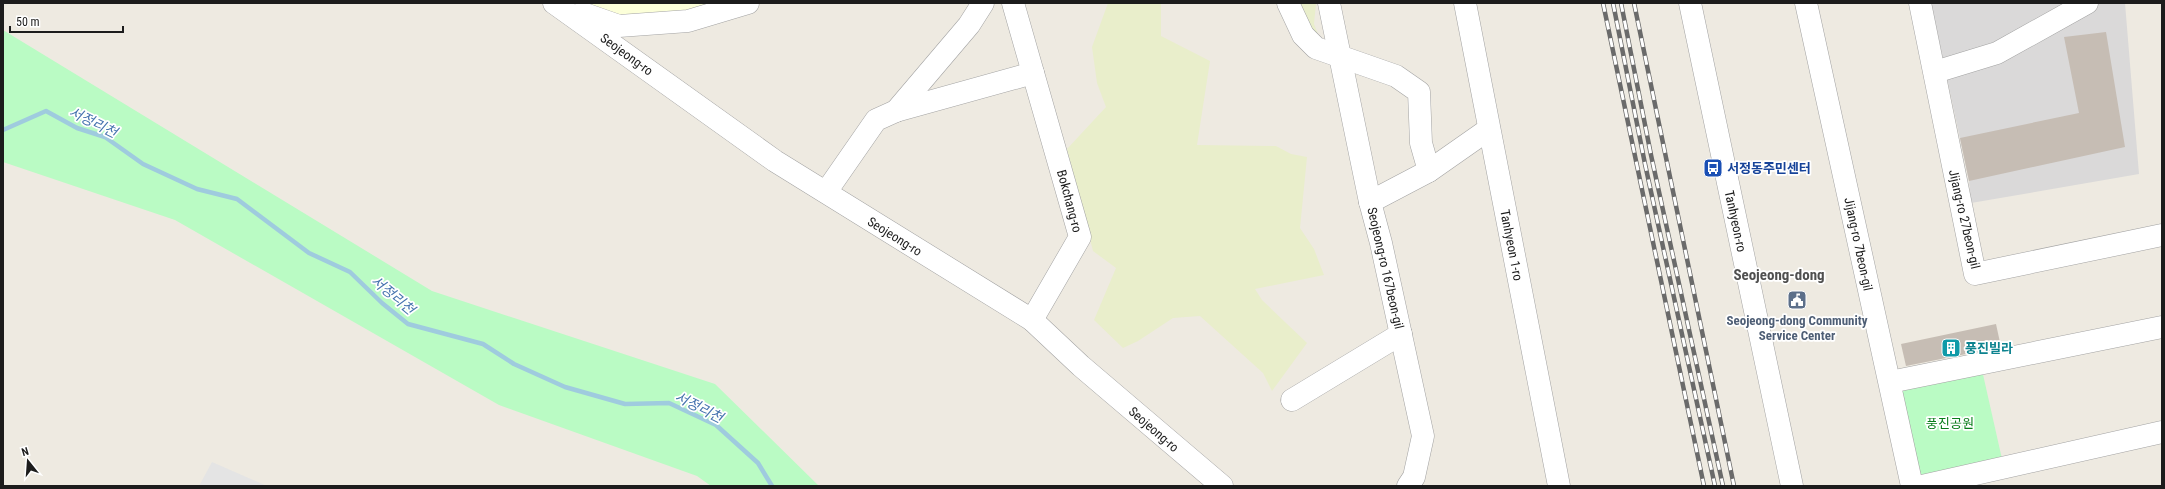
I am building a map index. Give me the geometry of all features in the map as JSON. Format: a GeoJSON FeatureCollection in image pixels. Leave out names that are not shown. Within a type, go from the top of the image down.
{"type":"FeatureCollection","features":[{"type":"Feature","properties":{"kind":"street"},"geometry":{"type":"LineString","coordinates":[[556,4],[619,26],[688,22],[748,3]]}},
{"type":"Feature","properties":{"kind":"street"},"geometry":{"type":"LineString","coordinates":[[896,110],[969,25],[982,3]]}},
{"type":"Feature","properties":{"kind":"street","name":"Bokchang-ro"},"geometry":{"type":"LineString","coordinates":[[1013,3],[1080,237],[1032,320]]}},
{"type":"Feature","properties":{"kind":"street"},"geometry":{"type":"LineString","coordinates":[[1288,3],[1303,35],[1316,48],[1396,76],[1420,92],[1421,143],[1429,171]]}},
{"type":"Feature","properties":{"kind":"street"},"geometry":{"type":"LineString","coordinates":[[1329,3],[1370,202]]}},
{"type":"Feature","properties":{"kind":"street","name":"Tanhyeon 1-ro"},"geometry":{"type":"LineString","coordinates":[[1465,3],[1559,486]]}},
{"type":"Feature","properties":{"kind":"street","name":"Tanhyeon-ro"},"geometry":{"type":"LineString","coordinates":[[1690,3],[1792,486]]}},
{"type":"Feature","properties":{"kind":"street","name":"Jijang-ro 7beon-gil"},"geometry":{"type":"LineString","coordinates":[[1806,3],[1912,486]]}},
{"type":"Feature","properties":{"kind":"street","name":"Jijang-ro 27beon-gil"},"geometry":{"type":"LineString","coordinates":[[1920,3],[1975,274],[2162,234]]}},
{"type":"Feature","properties":{"kind":"street"},"geometry":{"type":"LineString","coordinates":[[1935,72],[1997,53],[2087,3]]}},
{"type":"Feature","properties":{"kind":"street","name":"Seojeong-ro"},"geometry":{"type":"LineString","coordinates":[[556,4],[776,161],[892,235],[1032,320],[1081,366],[1222,486]]}},
{"type":"Feature","properties":{"kind":"street"},"geometry":{"type":"LineString","coordinates":[[826,192],[876,120],[896,110],[1033,73]]}},
{"type":"Feature","properties":{"kind":"street","name":"Seojeong-ro 167beon-gil"},"geometry":{"type":"LineString","coordinates":[[1408,486],[1414,477],[1423,436],[1370,202],[1429,171],[1489,129]]}},
{"type":"Feature","properties":{"kind":"street"},"geometry":{"type":"LineString","coordinates":[[1890,382],[2162,327]]}},
{"type":"Feature","properties":{"kind":"street","name":"Seojeong-ro 167beon-gil"},"geometry":{"type":"LineString","coordinates":[[1292,400],[1401,334]]}},
{"type":"Feature","properties":{"kind":"street"},"geometry":{"type":"LineString","coordinates":[[1922,486],[2162,432]]}},
{"type":"Feature","properties":{"kind":"shaded area"},"geometry":{"type":"Polygon","coordinates":[[[581,3],[736,3],[635,19],[597,11],[581,3]]]}},
{"type":"Feature","properties":{"kind":"shaded area"},"geometry":{"type":"Polygon","coordinates":[[[1108,3],[1161,3],[1161,36],[1210,61],[1197,145],[1276,146],[1291,154],[1307,157],[1300,228],[1314,249],[1324,275],[1255,289],[1262,300],[1307,343],[1272,391],[1263,373],[1200,316],[1173,318],[1138,341],[1123,348],[1094,320],[1116,268],[1093,251],[1067,149],[1106,107],[1097,83],[1092,47],[1108,3]]]}},
{"type":"Feature","properties":{"kind":"shaded area"},"geometry":{"type":"Polygon","coordinates":[[[1291,3],[1316,3],[1314,24],[1321,42],[1291,3]]]}},
{"type":"Feature","properties":{"kind":"shaded area"},"geometry":{"type":"Polygon","coordinates":[[[1931,3],[2125,3],[2139,174],[1971,203],[1969,181],[1931,3]]]}},
{"type":"Feature","properties":{"kind":"shaded area"},"geometry":{"type":"Polygon","coordinates":[[[212,462],[267,486],[199,486],[212,462]]]}},
{"type":"Feature","properties":{"kind":"green space"},"geometry":{"type":"Polygon","coordinates":[[[3,30],[432,291],[715,384],[819,486],[711,486],[697,476],[499,405],[175,220],[3,162],[3,30]]]}},
{"type":"Feature","properties":{"kind":"green space","name":"풍진공원"},"geometry":{"type":"Polygon","coordinates":[[[1982,370],[2002,459],[1917,479],[1898,387],[1982,370]]]}},
{"type":"Feature","properties":{"kind":"building"},"geometry":{"type":"Polygon","coordinates":[[[2106,32],[2125,147],[1969,181],[1960,138],[2079,113],[2064,37],[2106,32]]]}},
{"type":"Feature","properties":{"kind":"building","name":"풍진빌라"},"geometry":{"type":"Polygon","coordinates":[[[1996,324],[2001,347],[1906,366],[1901,344],[1996,324]]]}},
{"type":"Feature","properties":{"kind":"waterway","name":"서정리천"},"geometry":{"type":"LineString","coordinates":[[3,130],[46,111],[77,128],[105,137],[143,164],[197,189],[237,199],[309,253],[350,272],[382,303],[408,324],[483,344],[514,364],[565,387],[625,404],[669,403],[716,425],[758,463],[772,486]]}},
{"type":"Feature","properties":{"kind":"railway"},"geometry":{"type":"LineString","coordinates":[[1603,3],[1704,486]]}},
{"type":"Feature","properties":{"kind":"railway"},"geometry":{"type":"LineString","coordinates":[[1613,3],[1645,164],[1715,486]]}},
{"type":"Feature","properties":{"kind":"railway"},"geometry":{"type":"LineString","coordinates":[[1621,3],[1651,155],[1723,486]]}},
{"type":"Feature","properties":{"kind":"railway"},"geometry":{"type":"LineString","coordinates":[[1634,3],[1734,486]]}},
{"type":"Feature","properties":{"kind":"place","name":"서정동주민센터"},"geometry":{"type":"Point","coordinates":[1713,168]}},
{"type":"Feature","properties":{"kind":"place","name":"Seojeong-dong Community Service Center"},"geometry":{"type":"Point","coordinates":[1797,300]}},
{"type":"Feature","properties":{"kind":"place","name":"풍진빌라"},"geometry":{"type":"Point","coordinates":[1951,348]}},
{"type":"Feature","properties":{"kind":"district","name":"Seojeong-dong"},"geometry":{"type":"Point","coordinates":[1779,275]}}]}
